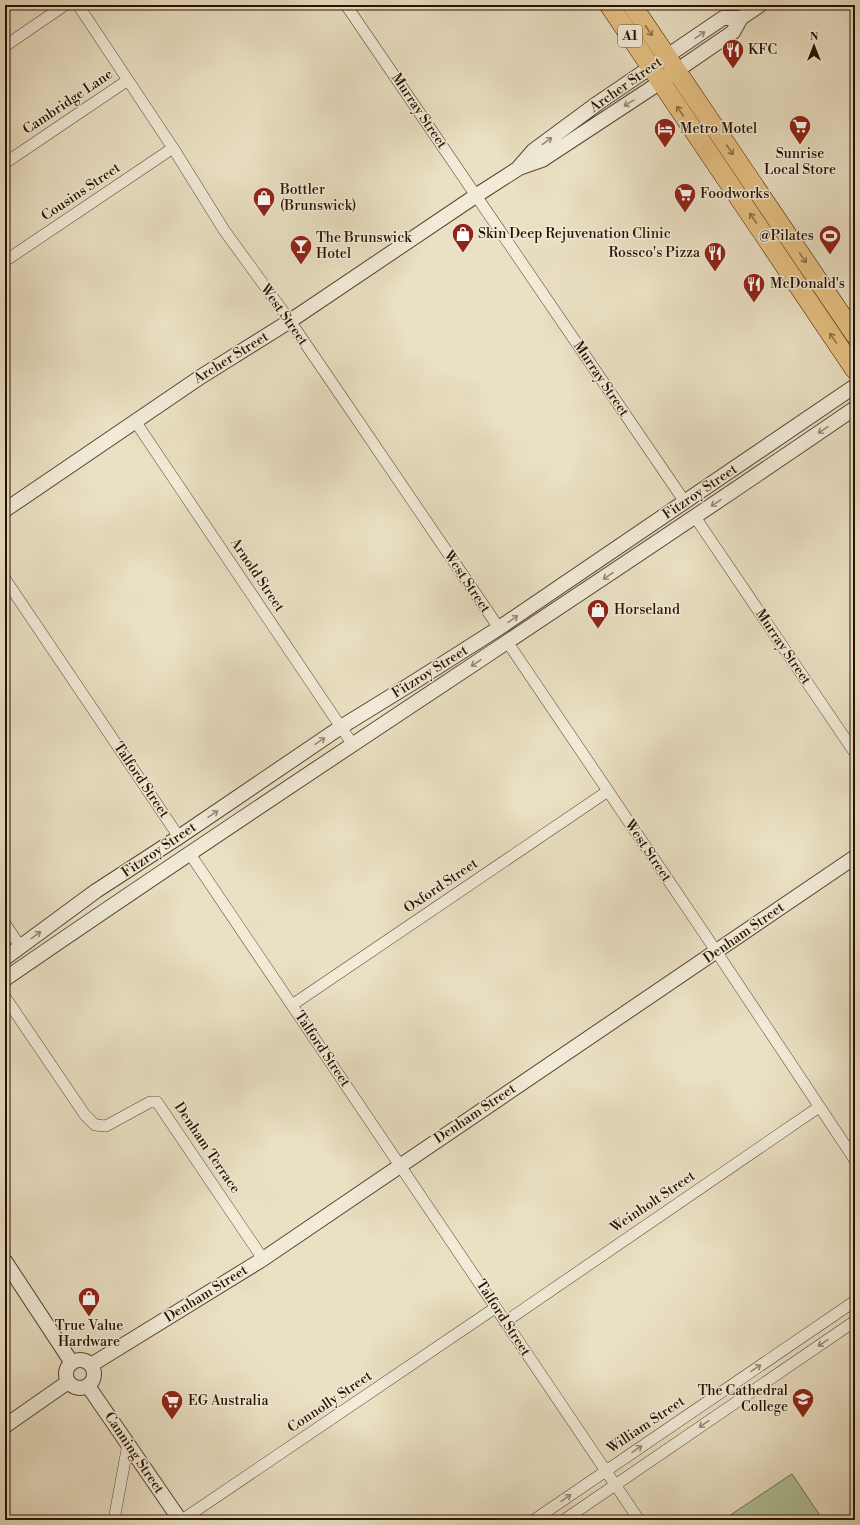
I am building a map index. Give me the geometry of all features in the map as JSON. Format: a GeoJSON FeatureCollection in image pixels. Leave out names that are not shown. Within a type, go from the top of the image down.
{"type":"FeatureCollection","features":[{"type":"Feature","properties":{"kind":"highway","name":"A1"},"geometry":{"type":"LineString","coordinates":[[609,5],[657,74],[855,370]]}},
{"type":"Feature","properties":{"kind":"highway","name":"A1"},"geometry":{"type":"LineString","coordinates":[[632,5],[855,335]]}},
{"type":"Feature","properties":{"kind":"street"},"geometry":{"type":"LineString","coordinates":[[5,46],[65,5]]}},
{"type":"Feature","properties":{"kind":"street","name":"West Street"},"geometry":{"type":"LineString","coordinates":[[78,5],[173,148],[224,230],[290,321],[499,628],[855,1160]]}},
{"type":"Feature","properties":{"kind":"street","name":"Murray Street"},"geometry":{"type":"LineString","coordinates":[[346,5],[477,195],[855,753]]}},
{"type":"Feature","properties":{"kind":"street","name":"Archer Street"},"geometry":{"type":"LineString","coordinates":[[5,510],[202,376],[290,321],[477,195],[519,168],[542,160],[672,64],[723,18],[741,18],[760,5]]}},
{"type":"Feature","properties":{"kind":"street","name":"Cambridge Lane"},"geometry":{"type":"LineString","coordinates":[[5,163],[128,80]]}},
{"type":"Feature","properties":{"kind":"street","name":"Cousins Street"},"geometry":{"type":"LineString","coordinates":[[5,261],[173,148]]}},
{"type":"Feature","properties":{"kind":"street","name":"Fitzroy Street"},"geometry":{"type":"LineString","coordinates":[[5,958],[96,892],[341,727],[499,628],[855,386]]}},
{"type":"Feature","properties":{"kind":"street","name":"Fitzroy Street"},"geometry":{"type":"LineString","coordinates":[[5,979],[353,745],[508,643],[855,408]]}},
{"type":"Feature","properties":{"kind":"street","name":"Arnold Street"},"geometry":{"type":"LineString","coordinates":[[135,421],[353,745]]}},
{"type":"Feature","properties":{"kind":"street"},"geometry":{"type":"LineString","coordinates":[[778,439],[788,453]]}},
{"type":"Feature","properties":{"kind":"street","name":"Talford Street"},"geometry":{"type":"LineString","coordinates":[[5,579],[457,1248],[504,1322],[639,1520]]}},
{"type":"Feature","properties":{"kind":"street","name":"Oxford Street"},"geometry":{"type":"LineString","coordinates":[[292,1005],[608,791]]}},
{"type":"Feature","properties":{"kind":"street","name":"Denham Street"},"geometry":{"type":"LineString","coordinates":[[91,1365],[263,1259],[855,857]]}},
{"type":"Feature","properties":{"kind":"street"},"geometry":{"type":"LineString","coordinates":[[5,924],[30,962]]}},
{"type":"Feature","properties":{"kind":"street","name":"Denham Terrace"},"geometry":{"type":"LineString","coordinates":[[5,997],[85,1115],[95,1125],[106,1126],[150,1102],[157,1102],[263,1259]]}},
{"type":"Feature","properties":{"kind":"street","name":"Weinholt Street"},"geometry":{"type":"LineString","coordinates":[[504,1322],[819,1107]]}},
{"type":"Feature","properties":{"kind":"street"},"geometry":{"type":"LineString","coordinates":[[5,1261],[72,1362]]}},
{"type":"Feature","properties":{"kind":"street","name":"William Street"},"geometry":{"type":"LineString","coordinates":[[534,1520],[855,1301]]}},
{"type":"Feature","properties":{"kind":"street","name":"Connolly Street"},"geometry":{"type":"LineString","coordinates":[[181,1520],[495,1308]]}},
{"type":"Feature","properties":{"kind":"street"},"geometry":{"type":"LineString","coordinates":[[564,1520],[855,1321]]}},
{"type":"Feature","properties":{"kind":"street"},"geometry":{"type":"LineString","coordinates":[[82,1360],[91,1365],[94,1374],[93,1379],[88,1386],[78,1388],[74,1387],[68,1382],[66,1371],[72,1362],[82,1360]]}},
{"type":"Feature","properties":{"kind":"street"},"geometry":{"type":"LineString","coordinates":[[5,1426],[68,1382]]}},
{"type":"Feature","properties":{"kind":"street","name":"Canning Street"},"geometry":{"type":"LineString","coordinates":[[88,1386],[181,1520]]}},
{"type":"Feature","properties":{"kind":"street"},"geometry":{"type":"LineString","coordinates":[[114,1520],[128,1444]]}},
{"type":"Feature","properties":{"kind":"green space"},"geometry":{"type":"Polygon","coordinates":[[[792,1474],[823,1520],[723,1520],[792,1474]]]}},
{"type":"Feature","properties":{"kind":"place","name":"KFC"},"geometry":{"type":"Point","coordinates":[733,70]}},
{"type":"Feature","properties":{"kind":"place","name":"Sunrise Local Store"},"geometry":{"type":"Point","coordinates":[800,146]}},
{"type":"Feature","properties":{"kind":"place","name":"Metro Motel"},"geometry":{"type":"Point","coordinates":[665,148]}},
{"type":"Feature","properties":{"kind":"place","name":"Foodworks"},"geometry":{"type":"Point","coordinates":[685,214]}},
{"type":"Feature","properties":{"kind":"place","name":"Bottler (Brunswick)"},"geometry":{"type":"Point","coordinates":[264,218]}},
{"type":"Feature","properties":{"kind":"place","name":"Skin Deep Rejuvenation Clinic"},"geometry":{"type":"Point","coordinates":[463,254]}},
{"type":"Feature","properties":{"kind":"place","name":"@Pilates"},"geometry":{"type":"Point","coordinates":[830,256]}},
{"type":"Feature","properties":{"kind":"place","name":"The Brunswick Hotel"},"geometry":{"type":"Point","coordinates":[301,266]}},
{"type":"Feature","properties":{"kind":"place","name":"Rossco's Pizza"},"geometry":{"type":"Point","coordinates":[715,272]}},
{"type":"Feature","properties":{"kind":"place","name":"McDonald's"},"geometry":{"type":"Point","coordinates":[754,304]}},
{"type":"Feature","properties":{"kind":"place","name":"Horseland"},"geometry":{"type":"Point","coordinates":[598,630]}},
{"type":"Feature","properties":{"kind":"place","name":"True Value Hardware"},"geometry":{"type":"Point","coordinates":[89,1318]}},
{"type":"Feature","properties":{"kind":"place","name":"The Cathedral College"},"geometry":{"type":"Point","coordinates":[803,1418]}},
{"type":"Feature","properties":{"kind":"place","name":"EG Australia"},"geometry":{"type":"Point","coordinates":[172,1420]}}]}
